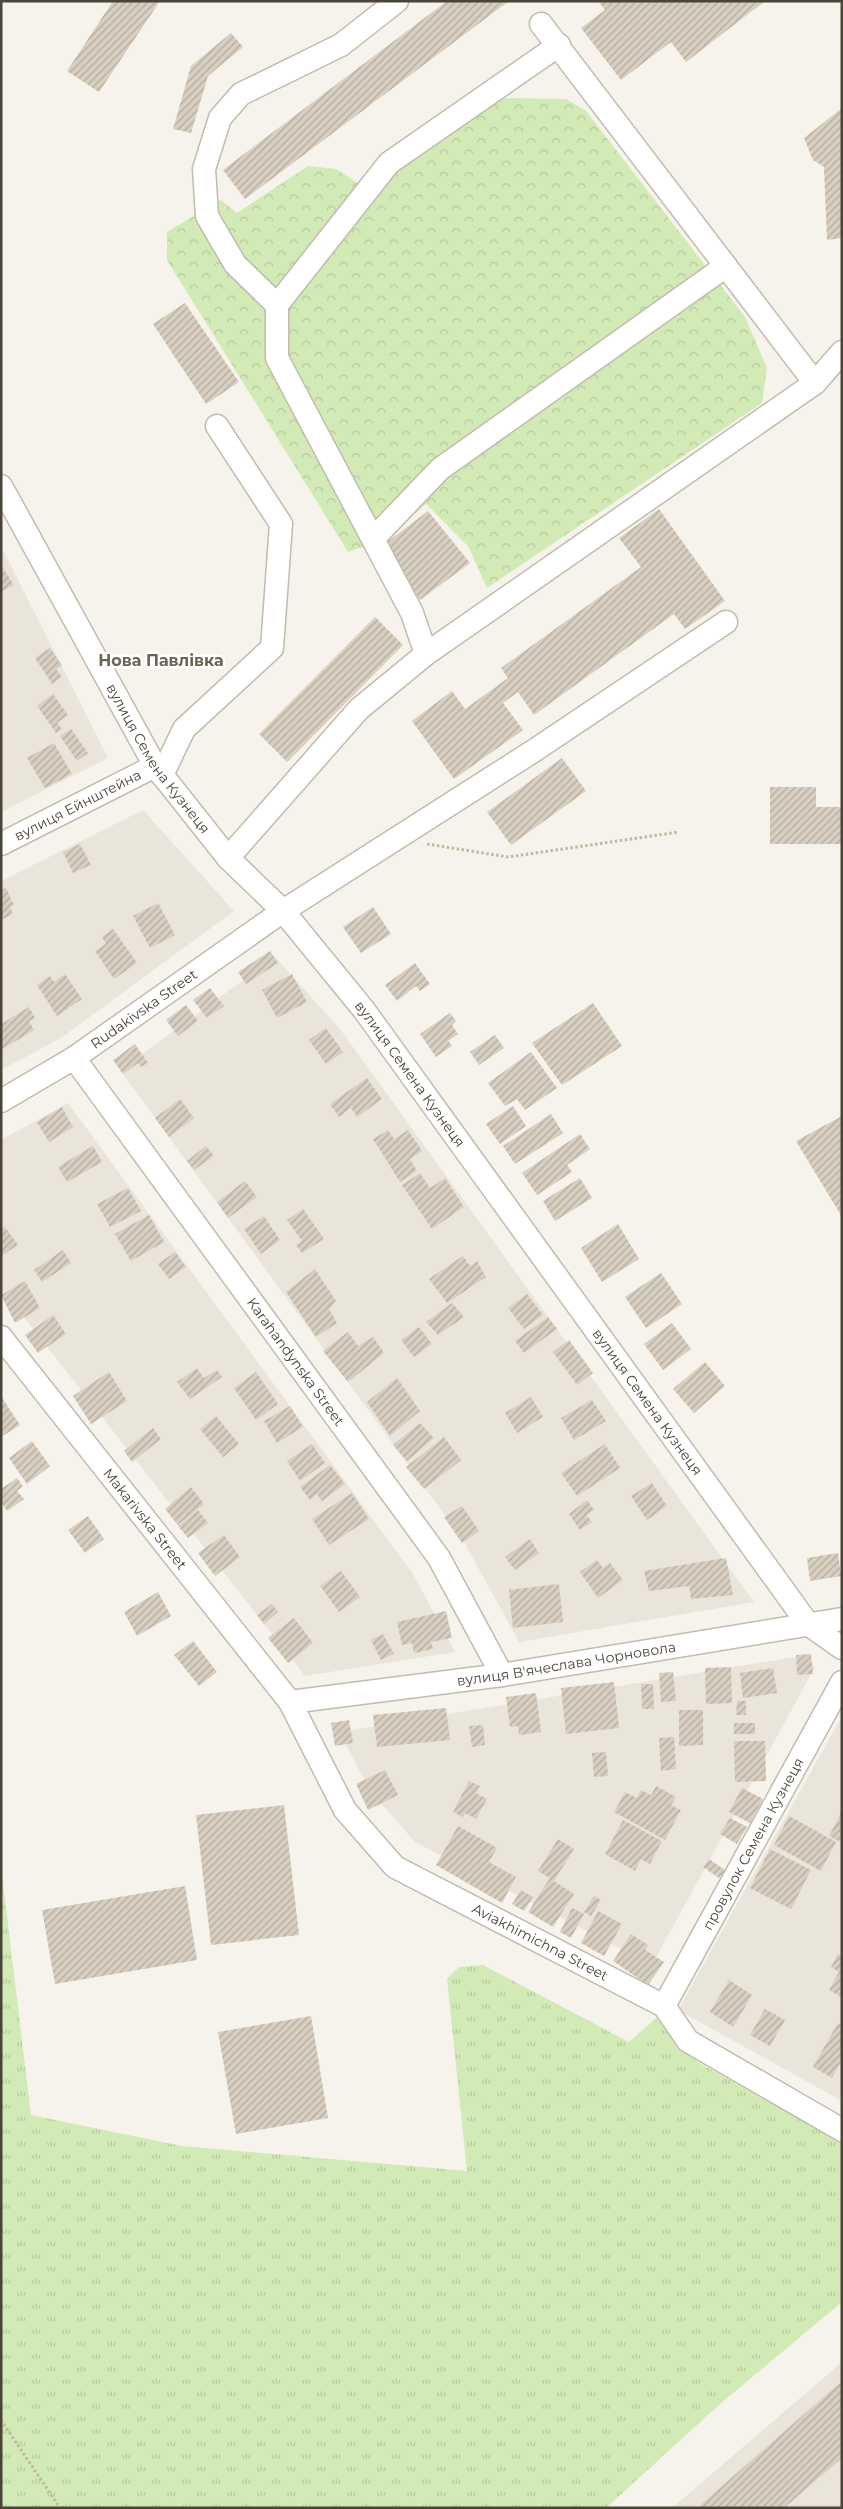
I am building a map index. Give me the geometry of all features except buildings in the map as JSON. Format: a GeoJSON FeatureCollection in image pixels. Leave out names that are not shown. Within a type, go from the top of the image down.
{"type":"FeatureCollection","features":[{"type":"Feature","properties":{"kind":"street"},"geometry":{"type":"LineString","coordinates":[[277,305],[235,264],[207,216],[204,170],[220,118],[241,94],[341,45],[397,1]]}},
{"type":"Feature","properties":{"kind":"street"},"geometry":{"type":"LineString","coordinates":[[541,24],[559,45],[815,383]]}},
{"type":"Feature","properties":{"kind":"street"},"geometry":{"type":"LineString","coordinates":[[426,654],[412,613],[277,358],[277,305],[343,218],[389,163],[559,45]]}},
{"type":"Feature","properties":{"kind":"street"},"geometry":{"type":"LineString","coordinates":[[373,539],[440,469],[726,266]]}},
{"type":"Feature","properties":{"kind":"street"},"geometry":{"type":"LineString","coordinates":[[228,858],[359,709],[426,654],[815,383],[842,352]]}},
{"type":"Feature","properties":{"kind":"street"},"geometry":{"type":"LineString","coordinates":[[159,770],[184,729],[272,648],[281,524],[217,426]]}},
{"type":"Feature","properties":{"kind":"street","name":"вулиця Семена Кузнеця"},"geometry":{"type":"LineString","coordinates":[[1,486],[159,770],[228,858],[283,911],[364,1010],[808,1624],[842,1648]]}},
{"type":"Feature","properties":{"kind":"street","name":"Rudakivska Street"},"geometry":{"type":"LineString","coordinates":[[1,1101],[74,1058],[283,911],[535,750],[726,622]]}},
{"type":"Feature","properties":{"kind":"street","name":"вулиця Ейнштейна"},"geometry":{"type":"LineString","coordinates":[[1,844],[159,770]]}},
{"type":"Feature","properties":{"kind":"street","name":"Karahandynska Street"},"geometry":{"type":"LineString","coordinates":[[74,1058],[439,1558],[502,1676]]}},
{"type":"Feature","properties":{"kind":"street","name":"Makarivska Street"},"geometry":{"type":"LineString","coordinates":[[1,1337],[290,1702]]}},
{"type":"Feature","properties":{"kind":"street","name":"вулиця В'ячеслава Чорновола"},"geometry":{"type":"LineString","coordinates":[[290,1702],[502,1676],[842,1619]]}},
{"type":"Feature","properties":{"kind":"street","name":"провулок Семена Кузнеця"},"geometry":{"type":"LineString","coordinates":[[656,2002],[842,1682]]}},
{"type":"Feature","properties":{"kind":"street","name":"Aviakhimichna Street"},"geometry":{"type":"LineString","coordinates":[[290,1702],[345,1810],[396,1866],[656,2002],[688,2041],[842,2130]]}},
{"type":"Feature","properties":{"kind":"path"},"geometry":{"type":"LineString","coordinates":[[396,840],[508,857],[679,832]]}},
{"type":"Feature","properties":{"kind":"path"},"geometry":{"type":"LineString","coordinates":[[1,2420],[60,2508]]}},
{"type":"Feature","properties":{"kind":"shaded area"},"geometry":{"type":"Polygon","coordinates":[[[1,546],[108,758],[1,812],[1,546]]]}},
{"type":"Feature","properties":{"kind":"shaded area"},"geometry":{"type":"Polygon","coordinates":[[[143,810],[234,911],[61,1038],[1,1070],[1,881],[143,810]]]}},
{"type":"Feature","properties":{"kind":"shaded area"},"geometry":{"type":"Polygon","coordinates":[[[275,957],[340,1029],[754,1602],[519,1642],[463,1540],[120,1070],[275,957]]]}},
{"type":"Feature","properties":{"kind":"shaded area"},"geometry":{"type":"Polygon","coordinates":[[[68,1103],[413,1574],[455,1652],[305,1676],[1,1288],[1,1140],[68,1103]]]}},
{"type":"Feature","properties":{"kind":"shaded area"},"geometry":{"type":"Polygon","coordinates":[[[801,1656],[815,1667],[652,1965],[415,1842],[371,1792],[339,1732],[801,1656]]]}},
{"type":"Feature","properties":{"kind":"shaded area"},"geometry":{"type":"Polygon","coordinates":[[[842,1716],[842,2101],[678,2010],[842,1716]]]}},
{"type":"Feature","properties":{"kind":"shaded area"},"geometry":{"type":"Polygon","coordinates":[[[842,2362],[842,2508],[672,2508],[842,2362]]]}},
{"type":"Feature","properties":{"kind":"green space"},"geometry":{"type":"Polygon","coordinates":[[[501,98],[566,99],[586,111],[745,317],[767,368],[762,403],[487,588],[468,546],[426,504],[385,539],[348,552],[167,260],[167,232],[221,200],[237,213],[308,166],[336,169],[359,184],[391,176],[501,98]]]}},
{"type":"Feature","properties":{"kind":"green space"},"geometry":{"type":"Polygon","coordinates":[[[1,1866],[31,2115],[182,2146],[467,2171],[447,1979],[459,1967],[483,1965],[629,2042],[660,2015],[676,2045],[701,2064],[842,2141],[842,2302],[720,2404],[606,2508],[1,2508],[1,1866]]]}},
{"type":"Feature","properties":{"kind":"district","name":"Нова Павлівка"},"geometry":{"type":"Point","coordinates":[161,660]}}]}
